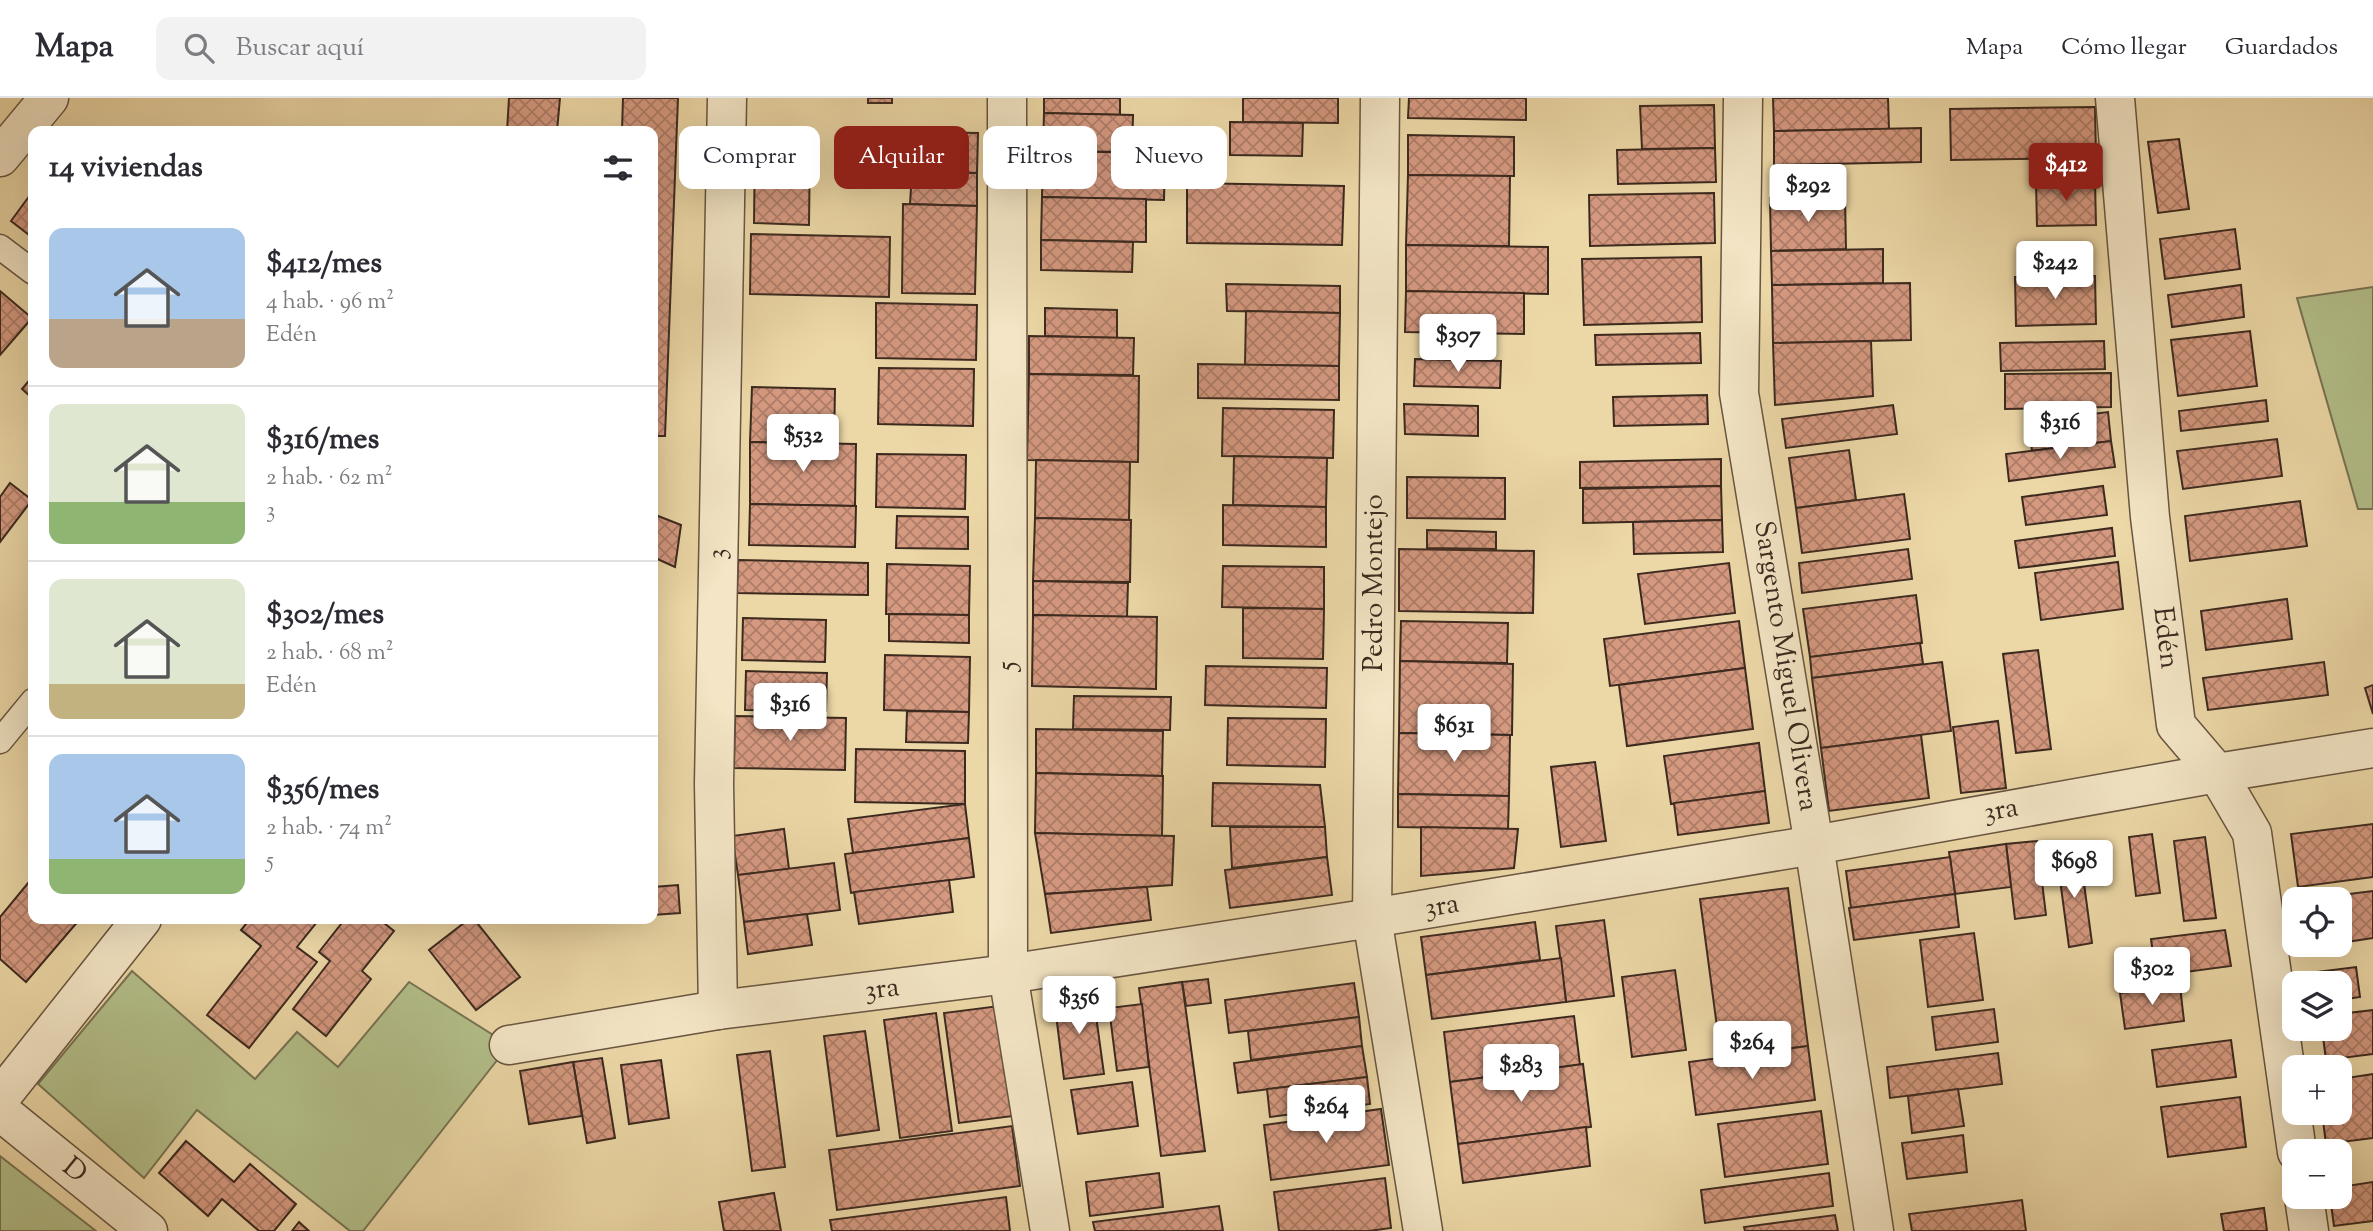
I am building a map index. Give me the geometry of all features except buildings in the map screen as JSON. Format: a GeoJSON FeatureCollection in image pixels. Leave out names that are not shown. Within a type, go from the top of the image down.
{"type":"FeatureCollection","features":[{"type":"Feature","properties":{"kind":"street"},"geometry":{"type":"LineString","coordinates":[[0,157],[49,98]]}},
{"type":"Feature","properties":{"kind":"street","name":"3"},"geometry":{"type":"LineString","coordinates":[[718,1010],[714,783],[727,98]]}},
{"type":"Feature","properties":{"kind":"street","name":"5"},"geometry":{"type":"LineString","coordinates":[[1007,98],[1008,974],[1050,1231]]}},
{"type":"Feature","properties":{"kind":"street","name":"Pedro Montejo"},"geometry":{"type":"LineString","coordinates":[[1380,98],[1373,918],[1423,1231]]}},
{"type":"Feature","properties":{"kind":"street","name":"Sargento Miguel Olivera"},"geometry":{"type":"LineString","coordinates":[[1743,98],[1739,393],[1814,845],[1874,1231]]}},
{"type":"Feature","properties":{"kind":"street","name":"Edén"},"geometry":{"type":"LineString","coordinates":[[2115,98],[2150,517],[2176,724],[2217,773],[2252,833],[2295,1139]]}},
{"type":"Feature","properties":{"kind":"street","name":"3ra"},"geometry":{"type":"LineString","coordinates":[[509,1045],[718,1010],[1008,974],[1373,918],[2373,748]]}},
{"type":"Feature","properties":{"kind":"street"},"geometry":{"type":"LineString","coordinates":[[0,1098],[138,924]]}},
{"type":"Feature","properties":{"kind":"street","name":"D"},"geometry":{"type":"LineString","coordinates":[[0,1111],[148,1231]]}},
{"type":"Feature","properties":{"kind":"street"},"geometry":{"type":"LineString","coordinates":[[2306,1209],[2309,1231]]}},
{"type":"Feature","properties":{"kind":"lane"},"geometry":{"type":"LineString","coordinates":[[0,247],[28,268]]}},
{"type":"Feature","properties":{"kind":"lane"},"geometry":{"type":"LineString","coordinates":[[0,741],[28,707]]}},
{"type":"Feature","properties":{"kind":"green space"},"geometry":{"type":"Polygon","coordinates":[[[2373,287],[2373,509],[2358,509],[2297,298],[2373,287]]]}},
{"type":"Feature","properties":{"kind":"green space"},"geometry":{"type":"Polygon","coordinates":[[[132,971],[255,1079],[297,1032],[338,1067],[409,982],[509,1045],[363,1231],[350,1231],[197,1110],[144,1178],[38,1084],[132,971]]]}},
{"type":"Feature","properties":{"kind":"green space"},"geometry":{"type":"Polygon","coordinates":[[[0,1156],[96,1231],[0,1231],[0,1156]]]}}]}
